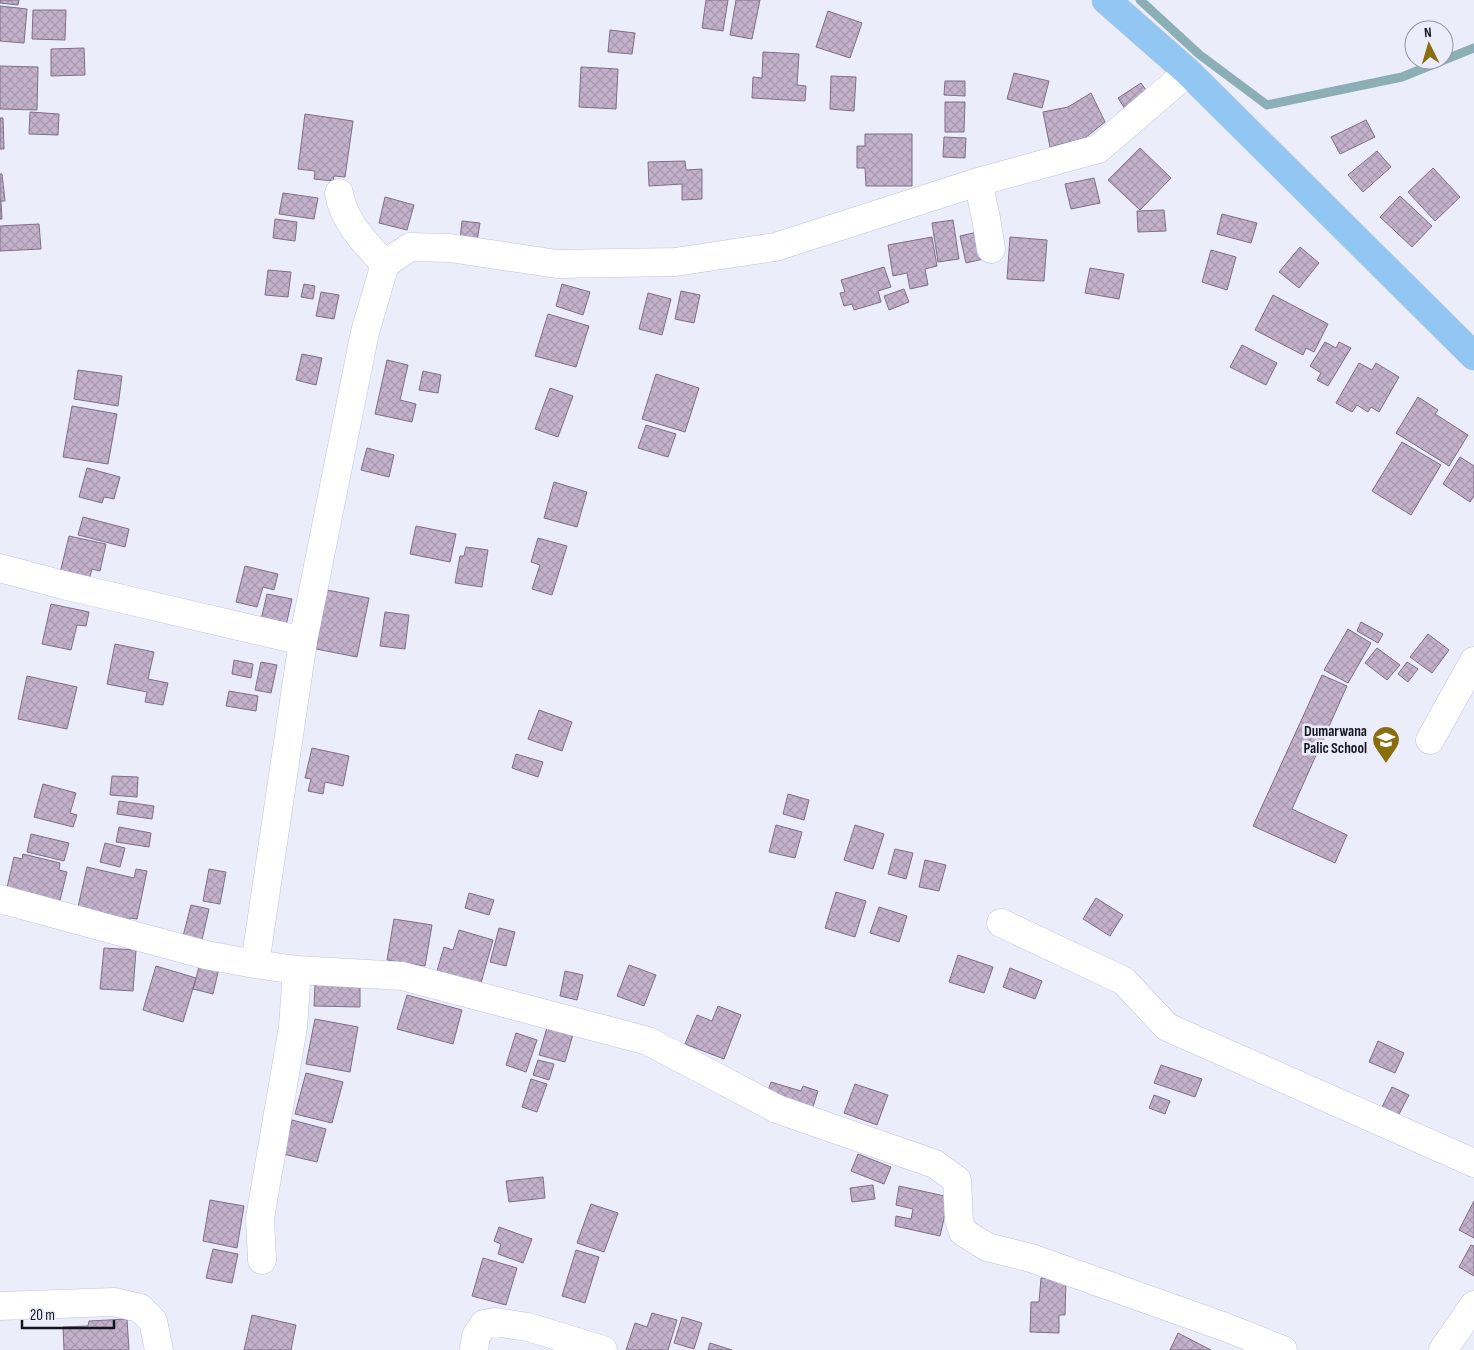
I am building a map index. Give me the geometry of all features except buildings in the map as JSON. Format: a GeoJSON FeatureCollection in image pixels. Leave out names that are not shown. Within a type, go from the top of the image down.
{"type":"FeatureCollection","features":[{"type":"Feature","properties":{"kind":"main road"},"geometry":{"type":"LineString","coordinates":[[1106,0],[1188,72],[1473,353]]}},
{"type":"Feature","properties":{"kind":"street"},"geometry":{"type":"LineString","coordinates":[[255,964],[303,641],[365,332],[385,264],[410,247],[450,248],[557,264],[675,262],[775,248],[978,182],[1098,149],[1188,72]]}},
{"type":"Feature","properties":{"kind":"street"},"geometry":{"type":"LineString","coordinates":[[978,182],[991,248]]}},
{"type":"Feature","properties":{"kind":"street"},"geometry":{"type":"LineString","coordinates":[[339,193],[341,206],[350,222],[367,245],[385,264]]}},
{"type":"Feature","properties":{"kind":"street"},"geometry":{"type":"LineString","coordinates":[[0,568],[63,585],[303,641]]}},
{"type":"Feature","properties":{"kind":"street"},"geometry":{"type":"LineString","coordinates":[[1430,740],[1474,661]]}},
{"type":"Feature","properties":{"kind":"street"},"geometry":{"type":"LineString","coordinates":[[0,899],[206,955],[297,970],[402,976],[648,1041],[777,1109],[935,1164],[957,1180],[959,1220],[963,1232],[987,1247],[1030,1258],[1225,1327],[1283,1350]]}},
{"type":"Feature","properties":{"kind":"street"},"geometry":{"type":"LineString","coordinates":[[1001,923],[1124,980],[1167,1027],[1474,1163]]}},
{"type":"Feature","properties":{"kind":"street"},"geometry":{"type":"LineString","coordinates":[[262,1260],[260,1218],[293,1027],[297,970]]}},
{"type":"Feature","properties":{"kind":"street"},"geometry":{"type":"LineString","coordinates":[[0,1306],[114,1302],[140,1308],[153,1320],[159,1350]]}},
{"type":"Feature","properties":{"kind":"street"},"geometry":{"type":"LineString","coordinates":[[1443,1350],[1474,1305]]}},
{"type":"Feature","properties":{"kind":"street"},"geometry":{"type":"LineString","coordinates":[[474,1350],[476,1336],[484,1324],[495,1322],[528,1327],[603,1350]]}},
{"type":"Feature","properties":{"kind":"waterway"},"geometry":{"type":"LineString","coordinates":[[1140,0],[1200,55],[1267,105],[1402,77],[1419,70]]}},
{"type":"Feature","properties":{"kind":"waterway"},"geometry":{"type":"LineString","coordinates":[[1454,56],[1474,48]]}},
{"type":"Feature","properties":{"kind":"place","name":"Dumarwana Palic School"},"geometry":{"type":"Point","coordinates":[1386,764]}}]}
